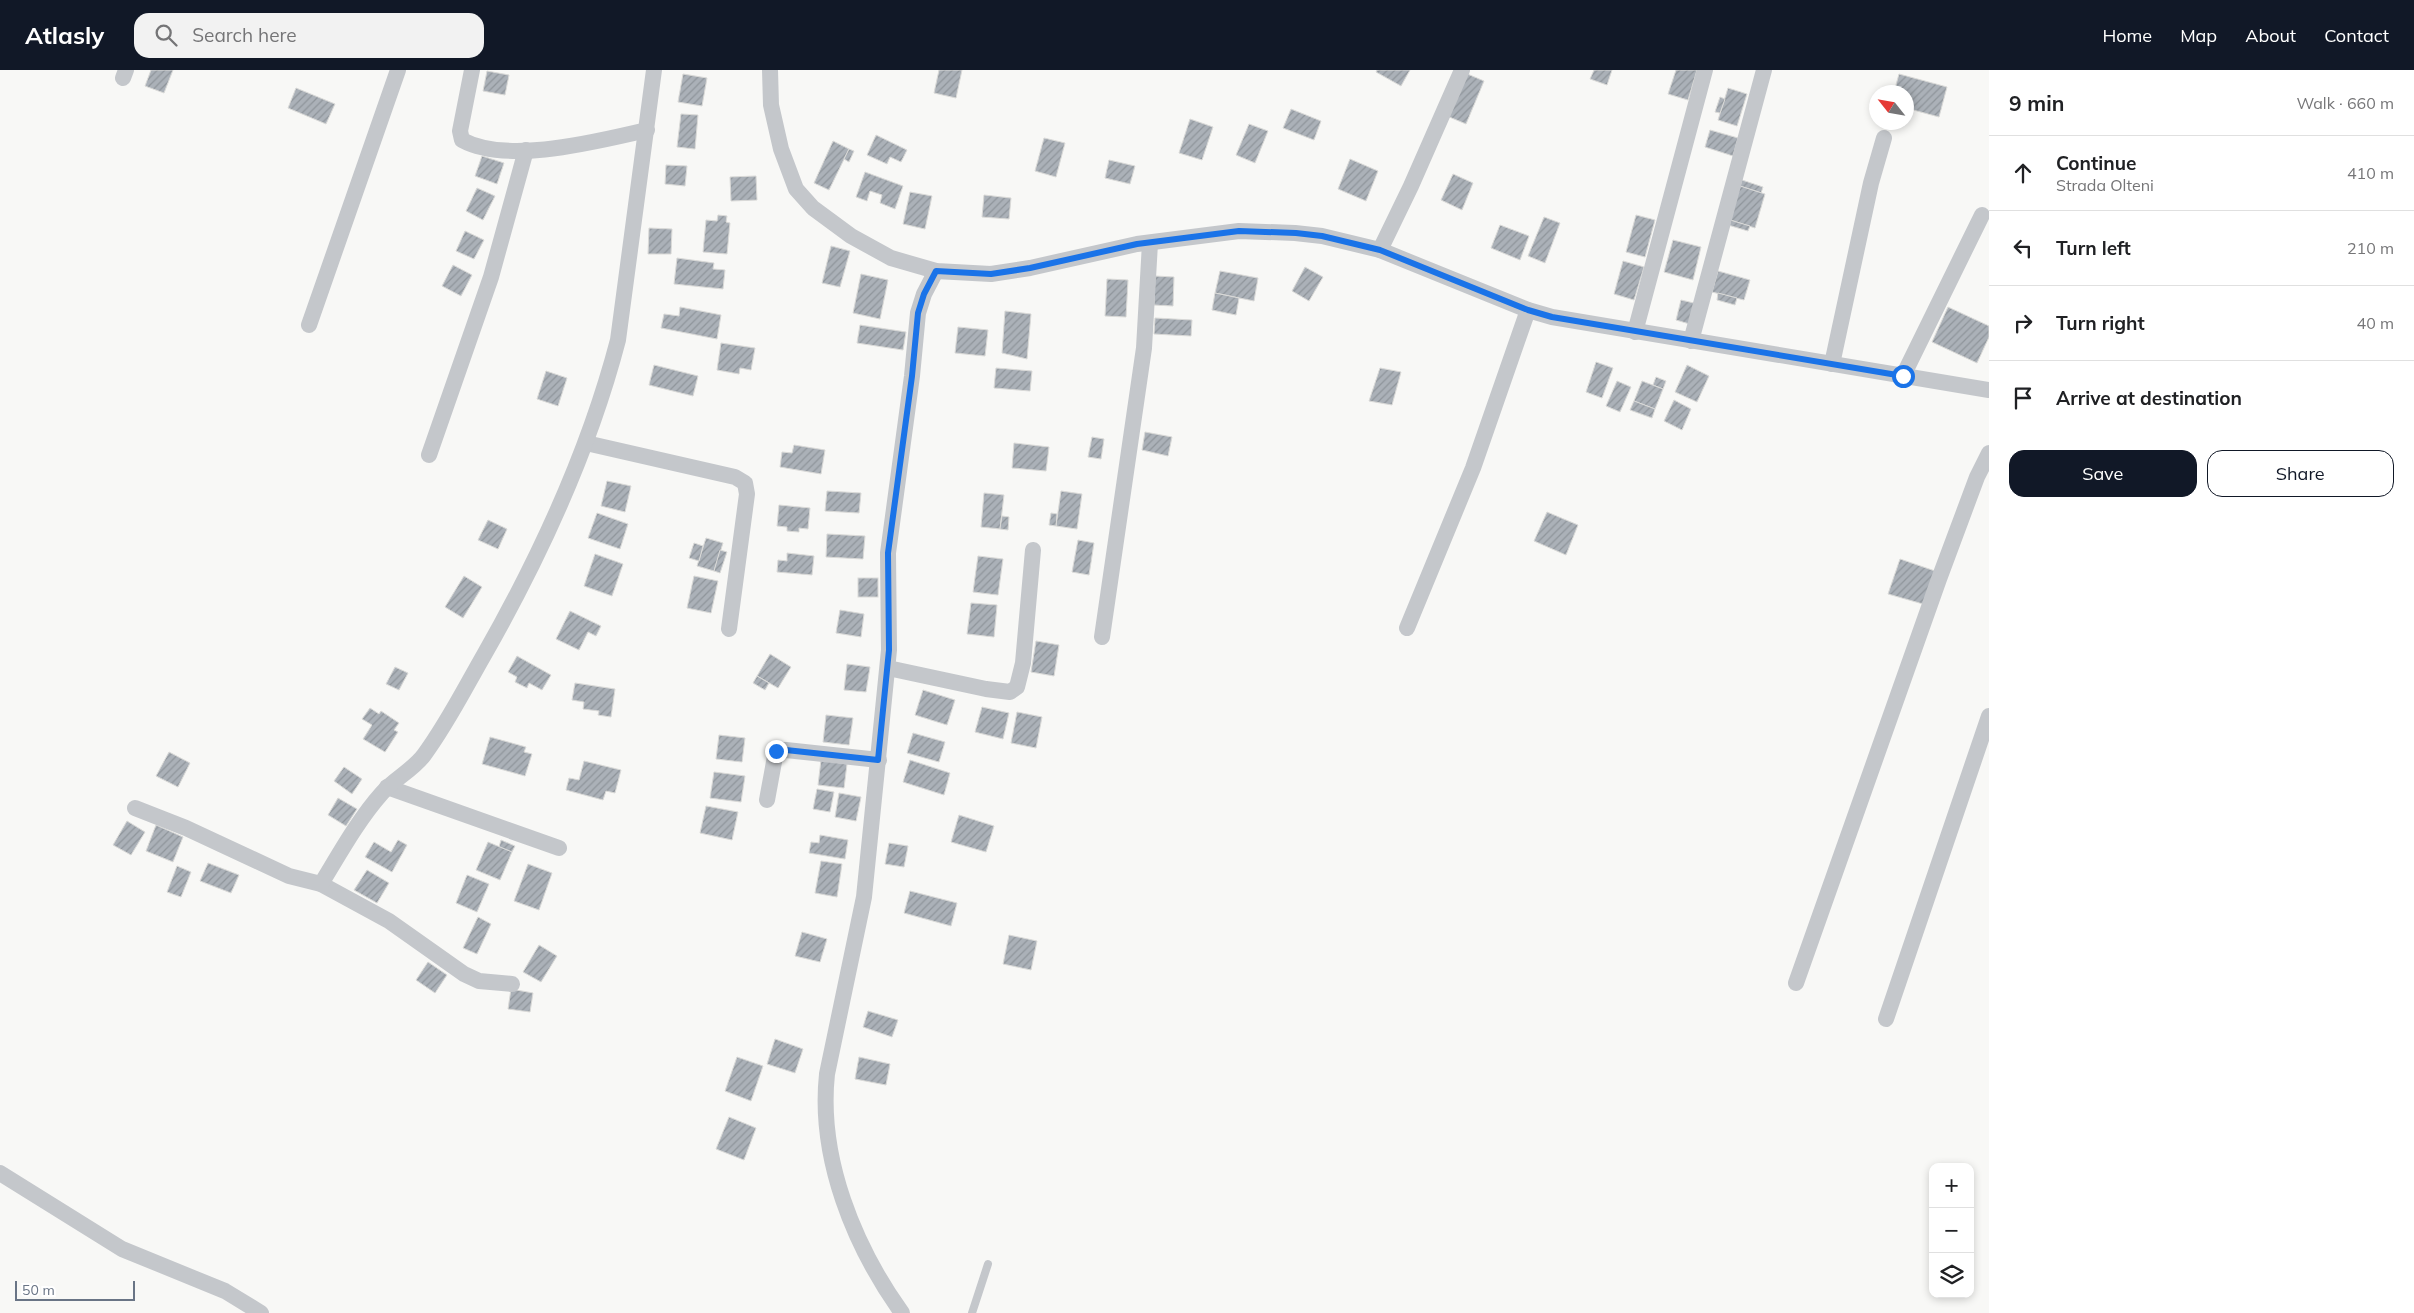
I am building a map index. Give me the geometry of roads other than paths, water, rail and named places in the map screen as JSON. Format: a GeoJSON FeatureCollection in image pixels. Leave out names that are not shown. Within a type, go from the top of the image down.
{"type":"FeatureCollection","features":[{"type":"Feature","properties":{"kind":"street"},"geometry":{"type":"LineString","coordinates":[[309,325],[398,70]]}},
{"type":"Feature","properties":{"kind":"street"},"geometry":{"type":"LineString","coordinates":[[472,70],[460,132],[462,140],[496,150],[526,150],[588,143],[647,130]]}},
{"type":"Feature","properties":{"kind":"street"},"geometry":{"type":"LineString","coordinates":[[321,884],[368,808],[387,787],[423,757],[471,679],[510,609],[560,506],[586,443],[607,383],[618,340],[654,70]]}},
{"type":"Feature","properties":{"kind":"street"},"geometry":{"type":"LineString","coordinates":[[770,70],[770,105],[781,149],[796,189],[813,208],[851,236],[891,258],[936,271],[991,274],[1150,243],[1239,231],[1322,236],[1380,250],[1528,310],[1552,317],[1989,390]]}},
{"type":"Feature","properties":{"kind":"street"},"geometry":{"type":"LineString","coordinates":[[1380,250],[1411,186],[1462,70]]}},
{"type":"Feature","properties":{"kind":"street"},"geometry":{"type":"LineString","coordinates":[[1635,332],[1705,70]]}},
{"type":"Feature","properties":{"kind":"street"},"geometry":{"type":"LineString","coordinates":[[1690,341],[1764,70]]}},
{"type":"Feature","properties":{"kind":"street"},"geometry":{"type":"LineString","coordinates":[[1832,364],[1871,183],[1884,138]]}},
{"type":"Feature","properties":{"kind":"street"},"geometry":{"type":"LineString","coordinates":[[429,455],[491,277],[526,150]]}},
{"type":"Feature","properties":{"kind":"street"},"geometry":{"type":"LineString","coordinates":[[1903,376],[1982,216]]}},
{"type":"Feature","properties":{"kind":"street"},"geometry":{"type":"LineString","coordinates":[[1102,636],[1144,348],[1150,243]]}},
{"type":"Feature","properties":{"kind":"street"},"geometry":{"type":"LineString","coordinates":[[902,1313],[882,1285],[857,1234],[838,1180],[826,1133],[824,1101],[827,1074],[864,897],[888,668],[888,553],[912,376],[918,313],[924,294],[936,271]]}},
{"type":"Feature","properties":{"kind":"street"},"geometry":{"type":"LineString","coordinates":[[1407,628],[1473,468],[1528,310]]}},
{"type":"Feature","properties":{"kind":"street"},"geometry":{"type":"LineString","coordinates":[[586,443],[735,477],[745,483],[747,494],[729,628]]}},
{"type":"Feature","properties":{"kind":"street"},"geometry":{"type":"LineString","coordinates":[[1796,983],[1943,570],[1977,477],[1989,453]]}},
{"type":"Feature","properties":{"kind":"street"},"geometry":{"type":"LineString","coordinates":[[888,668],[986,689],[1010,692],[1016,687],[1022,662],[1033,550]]}},
{"type":"Feature","properties":{"kind":"street"},"geometry":{"type":"LineString","coordinates":[[1886,1019],[1989,716]]}},
{"type":"Feature","properties":{"kind":"street"},"geometry":{"type":"LineString","coordinates":[[767,800],[776,751],[786,750],[878,760]]}},
{"type":"Feature","properties":{"kind":"street"},"geometry":{"type":"LineString","coordinates":[[387,787],[559,848]]}},
{"type":"Feature","properties":{"kind":"street"},"geometry":{"type":"LineString","coordinates":[[135,808],[186,828],[289,876],[321,884],[389,920],[464,974],[479,981],[512,984]]}},
{"type":"Feature","properties":{"kind":"street"},"geometry":{"type":"LineString","coordinates":[[0,1173],[122,1249],[225,1291],[261,1313]]}},
{"type":"Feature","properties":{"kind":"lane"},"geometry":{"type":"LineString","coordinates":[[972,1313],[988,1264]]}}]}
